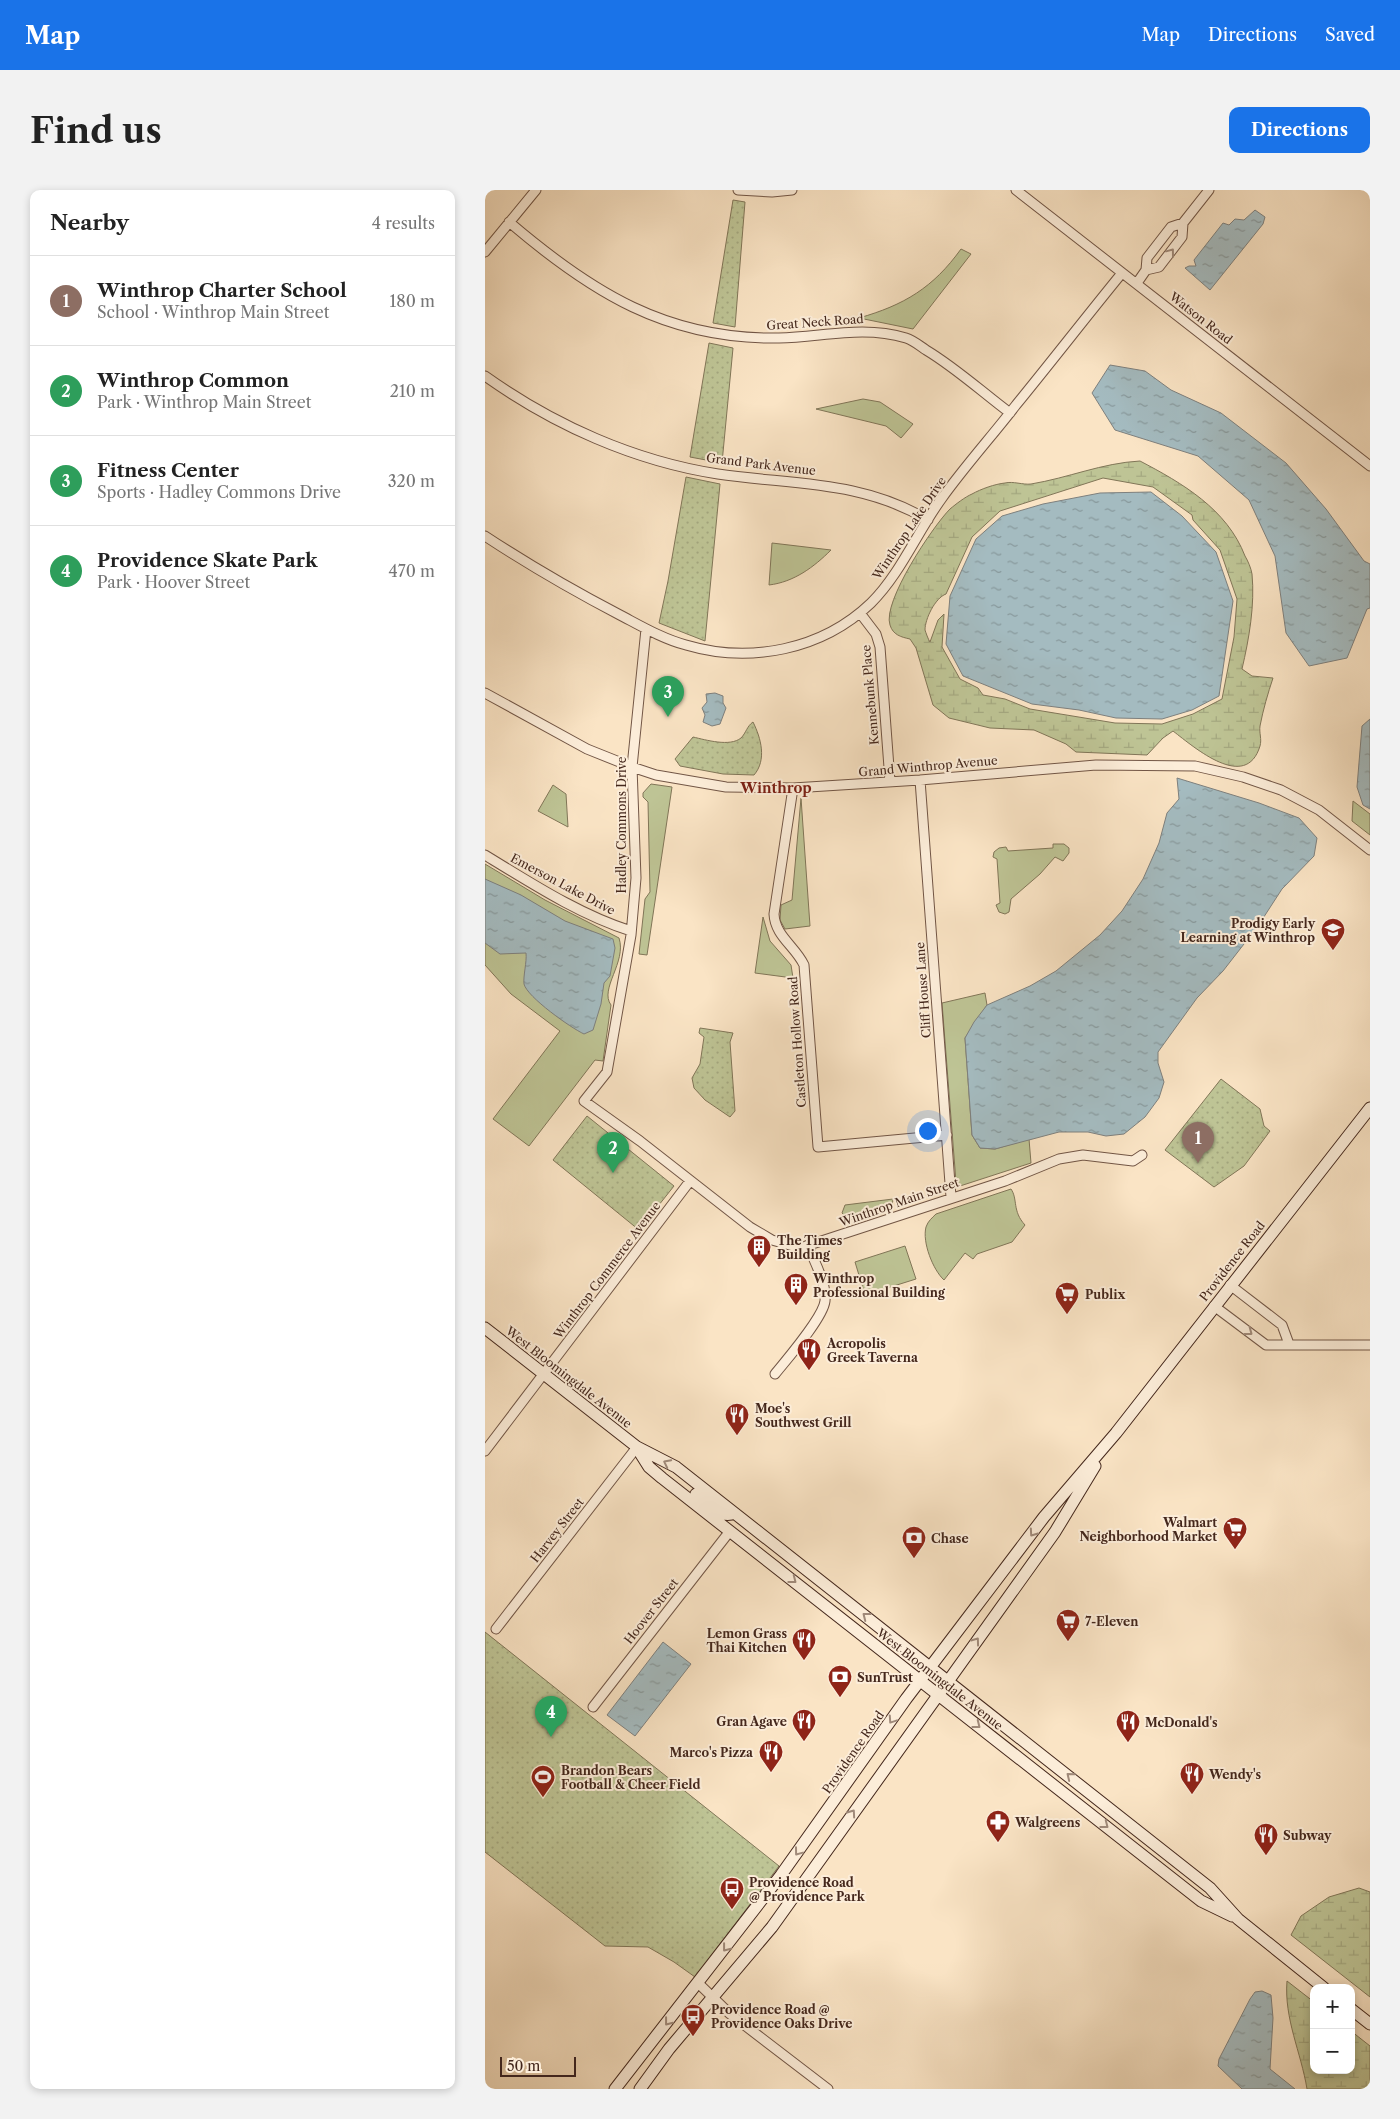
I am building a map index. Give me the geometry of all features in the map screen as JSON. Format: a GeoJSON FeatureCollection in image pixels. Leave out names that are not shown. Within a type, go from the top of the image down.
{"type":"FeatureCollection","features":[{"type":"Feature","properties":{"kind":"main road","name":"Providence Road"},"geometry":{"type":"LineString","coordinates":[[615,2089],[818,1825],[920,1680],[1044,1517],[1116,1433],[1370,1108]]}},
{"type":"Feature","properties":{"kind":"main road","name":"West Bloomingdale Avenue"},"geometry":{"type":"LineString","coordinates":[[485,1328],[637,1447],[676,1467],[948,1680],[1210,1888],[1238,1919],[1319,1984]]}},
{"type":"Feature","properties":{"kind":"main road","name":"Providence Road"},"geometry":{"type":"LineString","coordinates":[[640,2089],[669,2049],[772,1927],[1055,1532],[1116,1433]]}},
{"type":"Feature","properties":{"kind":"main road","name":"West Bloomingdale Avenue"},"geometry":{"type":"LineString","coordinates":[[637,1447],[649,1467],[662,1478],[1201,1900],[1238,1919]]}},
{"type":"Feature","properties":{"kind":"main road"},"geometry":{"type":"LineString","coordinates":[[662,1478],[679,1481],[722,1514],[729,1515],[734,1513]]}},
{"type":"Feature","properties":{"kind":"main road"},"geometry":{"type":"LineString","coordinates":[[1355,2012],[1370,2024]]}},
{"type":"Feature","properties":{"kind":"street"},"geometry":{"type":"LineString","coordinates":[[485,252],[536,190]]}},
{"type":"Feature","properties":{"kind":"street"},"geometry":{"type":"LineString","coordinates":[[738,190],[772,192],[793,190]]}},
{"type":"Feature","properties":{"kind":"street","name":"Watson Road"},"geometry":{"type":"LineString","coordinates":[[1016,190],[1370,466]]}},
{"type":"Feature","properties":{"kind":"street"},"geometry":{"type":"LineString","coordinates":[[1137,283],[1146,270],[1147,258],[1171,227],[1183,223],[1209,190]]}},
{"type":"Feature","properties":{"kind":"street","name":"Great Neck Road"},"geometry":{"type":"LineString","coordinates":[[509,222],[571,272],[611,297],[656,318],[694,330],[743,339],[801,338],[861,330],[881,332],[909,339],[942,360],[1010,413]]}},
{"type":"Feature","properties":{"kind":"street"},"geometry":{"type":"LineString","coordinates":[[1146,270],[1159,267],[1182,237],[1183,223]]}},
{"type":"Feature","properties":{"kind":"street","name":"Winthrop Lake Drive"},"geometry":{"type":"LineString","coordinates":[[485,536],[553,578],[646,629],[683,645],[724,653],[764,652],[787,649],[817,640],[859,613],[892,578],[941,499],[1123,273]]}},
{"type":"Feature","properties":{"kind":"street","name":"Grand Park Avenue"},"geometry":{"type":"LineString","coordinates":[[485,376],[515,398],[567,426],[614,446],[668,463],[718,474],[830,485],[869,493],[915,512],[928,520]]}},
{"type":"Feature","properties":{"kind":"street","name":"Kennebunk Place"},"geometry":{"type":"LineString","coordinates":[[859,613],[875,634],[880,647],[889,781]]}},
{"type":"Feature","properties":{"kind":"street","name":"Hadley Commons Drive"},"geometry":{"type":"LineString","coordinates":[[584,1101],[607,1072],[631,931],[636,878],[632,766],[646,629]]}},
{"type":"Feature","properties":{"kind":"street","name":"Grand Winthrop Avenue"},"geometry":{"type":"LineString","coordinates":[[485,693],[587,749],[656,775],[726,787],[793,788],[920,780],[1096,765],[1195,766],[1243,777],[1281,790],[1319,810],[1370,850]]}},
{"type":"Feature","properties":{"kind":"street","name":"Cliff House Lane"},"geometry":{"type":"LineString","coordinates":[[920,780],[951,1197]]}},
{"type":"Feature","properties":{"kind":"street","name":"Castleton Hollow Road"},"geometry":{"type":"LineString","coordinates":[[793,788],[774,914],[778,932],[799,954],[804,965],[817,1147],[947,1135]]}},
{"type":"Feature","properties":{"kind":"street","name":"Emerson Lake Drive"},"geometry":{"type":"LineString","coordinates":[[485,855],[560,899],[616,926],[631,931]]}},
{"type":"Feature","properties":{"kind":"street","name":"Winthrop Main Street"},"geometry":{"type":"LineString","coordinates":[[584,1101],[746,1225],[772,1240],[799,1248],[1071,1156],[1093,1156],[1133,1161],[1142,1156]]}},
{"type":"Feature","properties":{"kind":"street","name":"Winthrop Commerce Avenue"},"geometry":{"type":"LineString","coordinates":[[485,1451],[690,1181]]}},
{"type":"Feature","properties":{"kind":"street"},"geometry":{"type":"LineString","coordinates":[[775,1374],[818,1318],[825,1301],[823,1285],[808,1245]]}},
{"type":"Feature","properties":{"kind":"street"},"geometry":{"type":"LineString","coordinates":[[1230,1285],[1282,1325],[1289,1344]]}},
{"type":"Feature","properties":{"kind":"street"},"geometry":{"type":"LineString","coordinates":[[1214,1306],[1266,1345],[1370,1345]]}},
{"type":"Feature","properties":{"kind":"street","name":"Harvey Street"},"geometry":{"type":"LineString","coordinates":[[496,1629],[637,1447]]}},
{"type":"Feature","properties":{"kind":"street","name":"Hoover Street"},"geometry":{"type":"LineString","coordinates":[[593,1707],[730,1531]]}},
{"type":"Feature","properties":{"kind":"street"},"geometry":{"type":"LineString","coordinates":[[698,1983],[730,2014],[828,2089]]}},
{"type":"Feature","properties":{"kind":"green space"},"geometry":{"type":"Polygon","coordinates":[[[733,200],[745,202],[735,327],[713,323],[733,200]]]}},
{"type":"Feature","properties":{"kind":"green space"},"geometry":{"type":"Polygon","coordinates":[[[961,249],[971,254],[913,329],[859,318],[904,301],[928,285],[961,249]]]}},
{"type":"Feature","properties":{"kind":"green space"},"geometry":{"type":"Polygon","coordinates":[[[709,343],[733,348],[722,463],[690,457],[709,343]]]}},
{"type":"Feature","properties":{"kind":"green space"},"geometry":{"type":"Polygon","coordinates":[[[863,399],[880,402],[913,424],[901,438],[886,426],[816,409],[863,399]]]}},
{"type":"Feature","properties":{"kind":"green space"},"geometry":{"type":"Polygon","coordinates":[[[1140,461],[1187,488],[1201,499],[1227,524],[1237,539],[1249,565],[1253,586],[1252,610],[1242,669],[1252,676],[1273,678],[1260,726],[1260,746],[1253,759],[1244,765],[1232,766],[1219,762],[1194,747],[1173,731],[1163,738],[1147,755],[1076,752],[1066,744],[1034,730],[990,728],[949,718],[933,705],[916,648],[910,639],[895,633],[891,628],[890,614],[894,600],[921,547],[950,509],[969,495],[997,484],[1011,482],[1031,484],[1126,462],[1140,461]],[[1103,478],[1000,511],[972,537],[946,594],[931,609],[925,630],[930,642],[938,620],[944,614],[942,647],[960,679],[978,688],[983,695],[1005,699],[1030,709],[1115,723],[1162,724],[1193,714],[1222,699],[1234,637],[1237,599],[1220,550],[1193,520],[1192,515],[1153,487],[1103,478]]]}},
{"type":"Feature","properties":{"kind":"green space"},"geometry":{"type":"Polygon","coordinates":[[[686,477],[720,484],[705,641],[659,623],[686,477]]]}},
{"type":"Feature","properties":{"kind":"green space"},"geometry":{"type":"Polygon","coordinates":[[[772,543],[831,550],[803,573],[787,581],[769,585],[772,543]]]}},
{"type":"Feature","properties":{"kind":"green space"},"geometry":{"type":"Polygon","coordinates":[[[753,722],[760,742],[762,756],[754,775],[723,774],[680,766],[675,759],[693,737],[718,742],[736,741],[741,738],[753,722]]]}},
{"type":"Feature","properties":{"kind":"green space"},"geometry":{"type":"Polygon","coordinates":[[[651,784],[672,787],[647,955],[639,954],[645,899],[650,892],[648,802],[643,797],[643,793],[651,784]]]}},
{"type":"Feature","properties":{"kind":"green space"},"geometry":{"type":"Polygon","coordinates":[[[553,785],[566,794],[568,827],[538,811],[553,785]]]}},
{"type":"Feature","properties":{"kind":"green space"},"geometry":{"type":"Polygon","coordinates":[[[801,798],[810,926],[785,929],[780,920],[781,905],[792,900],[801,798]]]}},
{"type":"Feature","properties":{"kind":"green space"},"geometry":{"type":"Polygon","coordinates":[[[1353,801],[1370,814],[1370,835],[1352,821],[1353,801]]]}},
{"type":"Feature","properties":{"kind":"green space"},"geometry":{"type":"Polygon","coordinates":[[[1053,844],[1064,844],[1069,848],[1069,853],[1063,861],[1055,857],[1040,874],[1011,899],[1009,912],[1005,914],[999,912],[996,905],[1000,903],[997,859],[993,857],[994,852],[999,848],[1006,847],[1008,851],[1053,848],[1053,844]]]}},
{"type":"Feature","properties":{"kind":"green space"},"geometry":{"type":"Polygon","coordinates":[[[485,864],[545,900],[619,938],[620,947],[617,966],[608,991],[608,999],[611,1005],[603,1061],[595,1060],[529,1146],[493,1119],[560,1031],[511,994],[485,965],[485,864]]]}},
{"type":"Feature","properties":{"kind":"green space"},"geometry":{"type":"Polygon","coordinates":[[[763,917],[770,941],[791,965],[793,978],[755,973],[763,917]]]}},
{"type":"Feature","properties":{"kind":"green space"},"geometry":{"type":"Polygon","coordinates":[[[985,993],[987,1005],[965,1038],[972,1135],[980,1148],[995,1149],[1029,1139],[1031,1163],[960,1186],[956,1182],[942,1003],[985,993]]]}},
{"type":"Feature","properties":{"kind":"green space"},"geometry":{"type":"Polygon","coordinates":[[[700,1028],[733,1033],[730,1042],[735,1111],[730,1117],[705,1100],[694,1088],[692,1078],[700,1064],[704,1037],[699,1033],[700,1028]]]}},
{"type":"Feature","properties":{"kind":"green space"},"geometry":{"type":"Polygon","coordinates":[[[1221,1079],[1260,1109],[1264,1126],[1270,1131],[1244,1166],[1214,1187],[1165,1150],[1221,1079]]]}},
{"type":"Feature","properties":{"kind":"green space"},"geometry":{"type":"Polygon","coordinates":[[[587,1116],[674,1186],[639,1230],[553,1160],[587,1116]]]}},
{"type":"Feature","properties":{"kind":"green space"},"geometry":{"type":"Polygon","coordinates":[[[1011,1189],[1018,1215],[1025,1225],[1012,1242],[977,1254],[973,1259],[965,1253],[944,1280],[936,1270],[927,1248],[925,1233],[929,1221],[936,1214],[1011,1189]]]}},
{"type":"Feature","properties":{"kind":"green space"},"geometry":{"type":"Polygon","coordinates":[[[893,1199],[892,1206],[849,1220],[842,1213],[845,1205],[893,1199]]]}},
{"type":"Feature","properties":{"kind":"green space"},"geometry":{"type":"Polygon","coordinates":[[[905,1246],[916,1279],[865,1295],[855,1262],[905,1246]]]}},
{"type":"Feature","properties":{"kind":"green space"},"geometry":{"type":"Polygon","coordinates":[[[485,1632],[779,1866],[695,1977],[648,1947],[605,1946],[485,1852],[485,1632]]]}},
{"type":"Feature","properties":{"kind":"green space"},"geometry":{"type":"Polygon","coordinates":[[[1359,1888],[1370,1892],[1370,1997],[1291,1935],[1301,1916],[1329,1897],[1359,1888]]]}},
{"type":"Feature","properties":{"kind":"green space"},"geometry":{"type":"Polygon","coordinates":[[[1287,1981],[1310,1999],[1310,2074],[1355,2074],[1355,2034],[1370,2046],[1370,2089],[1307,2089],[1290,2022],[1287,1981]]]}},
{"type":"Feature","properties":{"kind":"water"},"geometry":{"type":"Polygon","coordinates":[[[1255,210],[1265,217],[1263,224],[1210,290],[1185,268],[1196,266],[1194,260],[1223,223],[1229,225],[1235,219],[1244,220],[1255,210]]]}},
{"type":"Feature","properties":{"kind":"water"},"geometry":{"type":"Polygon","coordinates":[[[1110,365],[1145,371],[1171,390],[1221,413],[1286,463],[1326,509],[1364,561],[1370,564],[1370,608],[1367,609],[1347,658],[1309,666],[1286,633],[1275,556],[1249,500],[1198,456],[1115,430],[1092,393],[1110,365]]]}},
{"type":"Feature","properties":{"kind":"water"},"geometry":{"type":"Polygon","coordinates":[[[1151,492],[1182,516],[1216,552],[1233,601],[1219,696],[1192,710],[1162,719],[1116,718],[1079,710],[1032,704],[963,676],[946,644],[950,596],[976,539],[1002,516],[1043,504],[1100,493],[1151,492]]]}},
{"type":"Feature","properties":{"kind":"water"},"geometry":{"type":"Polygon","coordinates":[[[715,693],[723,696],[723,703],[726,708],[720,724],[712,726],[703,722],[705,715],[702,708],[707,702],[706,694],[715,693]]]}},
{"type":"Feature","properties":{"kind":"water"},"geometry":{"type":"Polygon","coordinates":[[[1370,719],[1370,809],[1363,805],[1357,787],[1362,726],[1370,719]]]}},
{"type":"Feature","properties":{"kind":"water"},"geometry":{"type":"Polygon","coordinates":[[[1177,778],[1259,803],[1299,818],[1317,838],[1314,856],[1282,889],[1258,926],[1223,971],[1197,998],[1158,1052],[1158,1063],[1164,1082],[1159,1098],[1145,1117],[1124,1134],[1106,1136],[1088,1132],[1059,1132],[995,1149],[980,1148],[972,1135],[965,1038],[987,1005],[1030,986],[1056,971],[1100,935],[1122,911],[1143,879],[1159,843],[1167,813],[1179,799],[1177,778]]]}},
{"type":"Feature","properties":{"kind":"water"},"geometry":{"type":"Polygon","coordinates":[[[485,879],[521,895],[565,921],[613,939],[615,948],[610,976],[604,983],[601,1004],[593,1030],[584,1034],[578,1031],[550,1012],[527,990],[524,984],[526,953],[500,954],[485,943],[485,879]]]}},
{"type":"Feature","properties":{"kind":"water"},"geometry":{"type":"Polygon","coordinates":[[[663,1642],[691,1664],[635,1736],[607,1715],[663,1642]]]}},
{"type":"Feature","properties":{"kind":"water"},"geometry":{"type":"Polygon","coordinates":[[[1262,1991],[1271,1995],[1273,2018],[1270,2069],[1295,2089],[1242,2089],[1218,2066],[1219,2059],[1250,1999],[1255,1992],[1262,1991]]]}},
{"type":"Feature","properties":{"kind":"place","name":"Fitness Center"},"geometry":{"type":"Point","coordinates":[668,717]}},
{"type":"Feature","properties":{"kind":"place","name":"Prodigy Early Learning at Winthrop"},"geometry":{"type":"Point","coordinates":[1333,951]}},
{"type":"Feature","properties":{"kind":"place","name":"Winthrop Charter School"},"geometry":{"type":"Point","coordinates":[1198,1163]}},
{"type":"Feature","properties":{"kind":"place","name":"Winthrop Common"},"geometry":{"type":"Point","coordinates":[613,1173]}},
{"type":"Feature","properties":{"kind":"place","name":"The Times Building"},"geometry":{"type":"Point","coordinates":[759,1268]}},
{"type":"Feature","properties":{"kind":"place","name":"Winthrop Professional Building"},"geometry":{"type":"Point","coordinates":[796,1306]}},
{"type":"Feature","properties":{"kind":"place","name":"Publix"},"geometry":{"type":"Point","coordinates":[1067,1315]}},
{"type":"Feature","properties":{"kind":"place","name":"Acropolis Greek Taverna"},"geometry":{"type":"Point","coordinates":[809,1371]}},
{"type":"Feature","properties":{"kind":"place","name":"Moe's Southwest Grill"},"geometry":{"type":"Point","coordinates":[737,1436]}},
{"type":"Feature","properties":{"kind":"place","name":"Walmart Neighborhood Market"},"geometry":{"type":"Point","coordinates":[1235,1550]}},
{"type":"Feature","properties":{"kind":"place","name":"Chase"},"geometry":{"type":"Point","coordinates":[914,1559]}},
{"type":"Feature","properties":{"kind":"place","name":"7-Eleven"},"geometry":{"type":"Point","coordinates":[1068,1642]}},
{"type":"Feature","properties":{"kind":"place","name":"Lemon Grass Thai Kitchen"},"geometry":{"type":"Point","coordinates":[804,1661]}},
{"type":"Feature","properties":{"kind":"place","name":"SunTrust"},"geometry":{"type":"Point","coordinates":[840,1698]}},
{"type":"Feature","properties":{"kind":"place","name":"Providence Skate Park"},"geometry":{"type":"Point","coordinates":[551,1737]}},
{"type":"Feature","properties":{"kind":"place","name":"Gran Agave"},"geometry":{"type":"Point","coordinates":[804,1742]}},
{"type":"Feature","properties":{"kind":"place","name":"McDonald's"},"geometry":{"type":"Point","coordinates":[1128,1743]}},
{"type":"Feature","properties":{"kind":"place","name":"Marco's Pizza"},"geometry":{"type":"Point","coordinates":[771,1773]}},
{"type":"Feature","properties":{"kind":"place","name":"Wendy's"},"geometry":{"type":"Point","coordinates":[1192,1795]}},
{"type":"Feature","properties":{"kind":"place","name":"Brandon Bears Football & Cheer Field"},"geometry":{"type":"Point","coordinates":[543,1798]}},
{"type":"Feature","properties":{"kind":"place","name":"Walgreens"},"geometry":{"type":"Point","coordinates":[998,1843]}},
{"type":"Feature","properties":{"kind":"place","name":"Subway"},"geometry":{"type":"Point","coordinates":[1266,1856]}},
{"type":"Feature","properties":{"kind":"place","name":"Providence Road @ Providence Park"},"geometry":{"type":"Point","coordinates":[732,1910]}},
{"type":"Feature","properties":{"kind":"place","name":"Providence Road @ Providence Oaks Drive"},"geometry":{"type":"Point","coordinates":[693,2037]}},
{"type":"Feature","properties":{"kind":"district","name":"Winthrop"},"geometry":{"type":"Point","coordinates":[776,788]}}]}
